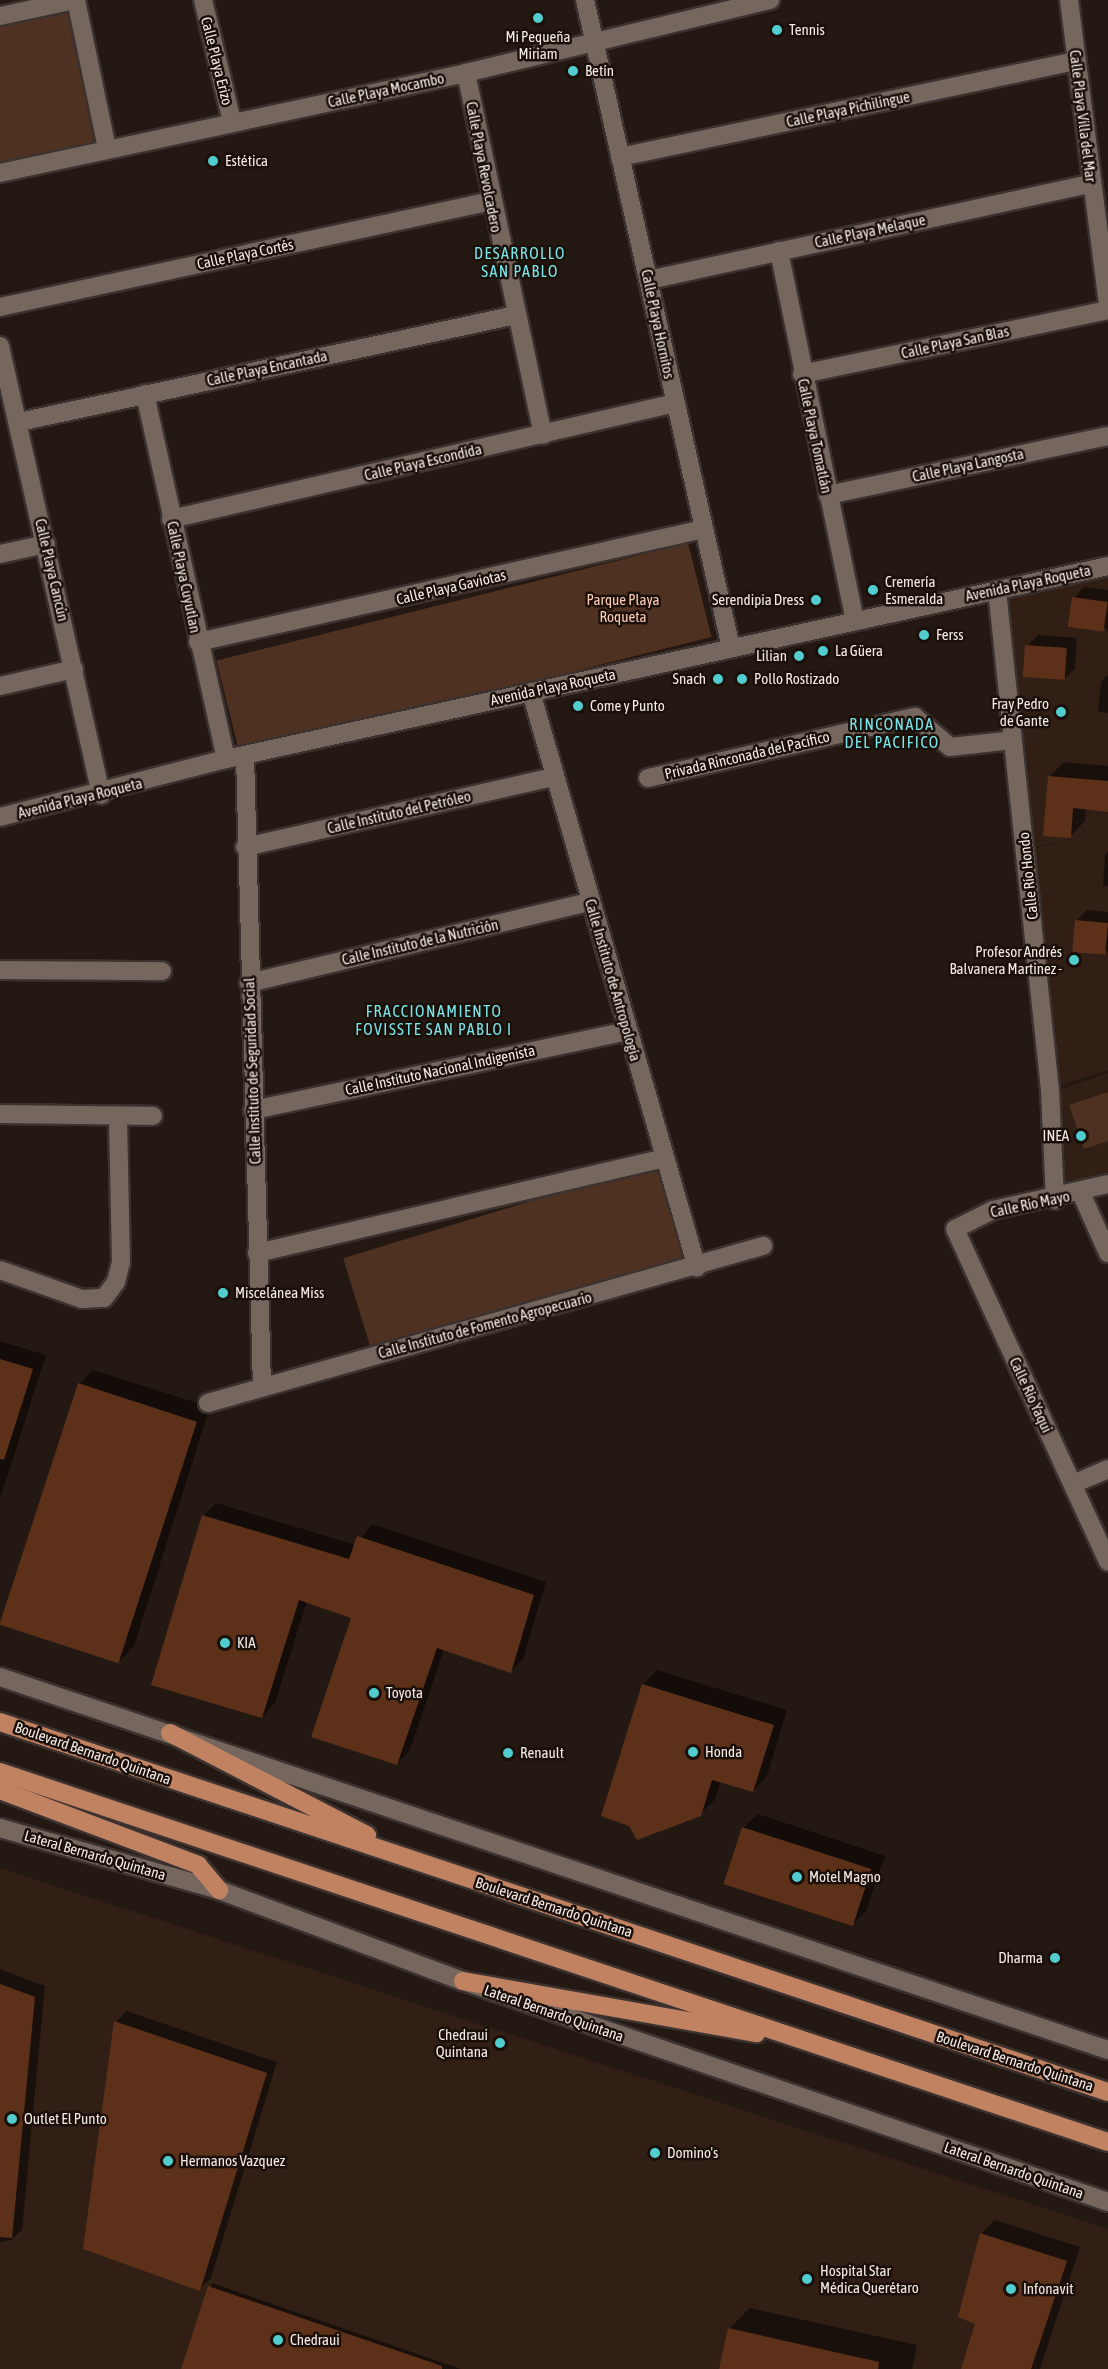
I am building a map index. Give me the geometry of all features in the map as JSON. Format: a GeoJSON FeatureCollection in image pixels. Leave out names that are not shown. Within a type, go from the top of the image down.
{"type":"FeatureCollection","features":[{"type":"Feature","properties":{"kind":"main road","name":"Boulevard Bernardo Quintana"},"geometry":{"type":"LineString","coordinates":[[0,1722],[1108,2092]]}},
{"type":"Feature","properties":{"kind":"main road"},"geometry":{"type":"LineString","coordinates":[[170,1733],[416,1861]]}},
{"type":"Feature","properties":{"kind":"main road"},"geometry":{"type":"LineString","coordinates":[[0,1772],[1108,2142]]}},
{"type":"Feature","properties":{"kind":"main road"},"geometry":{"type":"LineString","coordinates":[[0,1790],[198,1865],[219,1890]]}},
{"type":"Feature","properties":{"kind":"main road"},"geometry":{"type":"LineString","coordinates":[[463,1982],[817,2044]]}},
{"type":"Feature","properties":{"kind":"street"},"geometry":{"type":"LineString","coordinates":[[0,16],[76,0],[107,149]]}},
{"type":"Feature","properties":{"kind":"street","name":"Calle Playa Erizo"},"geometry":{"type":"LineString","coordinates":[[205,0],[232,122]]}},
{"type":"Feature","properties":{"kind":"street","name":"Calle Playa Hornitos"},"geometry":{"type":"LineString","coordinates":[[585,0],[731,648]]}},
{"type":"Feature","properties":{"kind":"street","name":"Calle Playa Mocambo"},"geometry":{"type":"LineString","coordinates":[[0,173],[466,73],[594,40],[770,0]]}},
{"type":"Feature","properties":{"kind":"street","name":"Calle Playa Villa del Mar"},"geometry":{"type":"LineString","coordinates":[[1069,0],[1075,61],[1108,304]]}},
{"type":"Feature","properties":{"kind":"street","name":"Calle Playa Pichilingue"},"geometry":{"type":"LineString","coordinates":[[620,157],[1075,61]]}},
{"type":"Feature","properties":{"kind":"street","name":"Calle Playa Revolcadero"},"geometry":{"type":"LineString","coordinates":[[466,73],[490,201],[543,435]]}},
{"type":"Feature","properties":{"kind":"street","name":"Calle Playa Melaque"},"geometry":{"type":"LineString","coordinates":[[649,280],[1091,184]]}},
{"type":"Feature","properties":{"kind":"street","name":"Calle Playa Cortés"},"geometry":{"type":"LineString","coordinates":[[0,307],[490,201]]}},
{"type":"Feature","properties":{"kind":"street","name":"Calle Playa Tomatlán"},"geometry":{"type":"LineString","coordinates":[[779,251],[802,374],[855,621]]}},
{"type":"Feature","properties":{"kind":"street","name":"Calle Playa San Blas"},"geometry":{"type":"LineString","coordinates":[[802,374],[1108,310]]}},
{"type":"Feature","properties":{"kind":"street","name":"Calle Playa Encantada"},"geometry":{"type":"LineString","coordinates":[[19,422],[516,315]]}},
{"type":"Feature","properties":{"kind":"street","name":"Calle Playa Cancún"},"geometry":{"type":"LineString","coordinates":[[0,346],[19,422],[101,795]]}},
{"type":"Feature","properties":{"kind":"street","name":"Calle Playa Cuyutlan"},"geometry":{"type":"LineString","coordinates":[[145,394],[198,642],[226,759]]}},
{"type":"Feature","properties":{"kind":"street","name":"Calle Playa Escondida"},"geometry":{"type":"LineString","coordinates":[[171,519],[676,403]]}},
{"type":"Feature","properties":{"kind":"street","name":"Calle Playa Langosta"},"geometry":{"type":"LineString","coordinates":[[828,495],[1108,436]]}},
{"type":"Feature","properties":{"kind":"street","name":"Calle Playa Gaviotas"},"geometry":{"type":"LineString","coordinates":[[198,642],[704,529]]}},
{"type":"Feature","properties":{"kind":"street"},"geometry":{"type":"LineString","coordinates":[[0,554],[46,544]]}},
{"type":"Feature","properties":{"kind":"street","name":"Avenida Playa Roqueta"},"geometry":{"type":"LineString","coordinates":[[0,817],[101,795],[226,759],[1108,566]]}},
{"type":"Feature","properties":{"kind":"street","name":"Calle Río Hondo"},"geometry":{"type":"LineString","coordinates":[[997,590],[1050,1090],[1054,1200]]}},
{"type":"Feature","properties":{"kind":"street"},"geometry":{"type":"LineString","coordinates":[[0,686],[74,669]]}},
{"type":"Feature","properties":{"kind":"street","name":"Calle Instituto de Antropología"},"geometry":{"type":"LineString","coordinates":[[531,692],[553,777],[697,1268]]}},
{"type":"Feature","properties":{"kind":"street","name":"Privada Rinconada del Pacífico"},"geometry":{"type":"LineString","coordinates":[[648,778],[915,717],[950,747],[1013,740]]}},
{"type":"Feature","properties":{"kind":"street","name":"Calle Instituto de Seguridad Social"},"geometry":{"type":"LineString","coordinates":[[245,755],[245,847],[262,1387]]}},
{"type":"Feature","properties":{"kind":"street","name":"Calle Instituto del Petróleo"},"geometry":{"type":"LineString","coordinates":[[245,847],[553,777]]}},
{"type":"Feature","properties":{"kind":"street","name":"Calle Instituto de la Nutrición"},"geometry":{"type":"LineString","coordinates":[[249,983],[590,902]]}},
{"type":"Feature","properties":{"kind":"street"},"geometry":{"type":"LineString","coordinates":[[0,970],[162,971]]}},
{"type":"Feature","properties":{"kind":"street","name":"Calle Instituto Nacional Indigenista"},"geometry":{"type":"LineString","coordinates":[[253,1110],[628,1031]]}},
{"type":"Feature","properties":{"kind":"street"},"geometry":{"type":"LineString","coordinates":[[0,1114],[153,1116]]}},
{"type":"Feature","properties":{"kind":"street"},"geometry":{"type":"LineString","coordinates":[[0,1270],[82,1299],[104,1298],[122,1262],[118,1116]]}},
{"type":"Feature","properties":{"kind":"street"},"geometry":{"type":"LineString","coordinates":[[257,1253],[665,1158]]}},
{"type":"Feature","properties":{"kind":"street","name":"Calle Río Mayo"},"geometry":{"type":"LineString","coordinates":[[956,1229],[993,1210],[1054,1200],[1108,1184]]}},
{"type":"Feature","properties":{"kind":"street"},"geometry":{"type":"LineString","coordinates":[[1081,1193],[1108,1253]]}},
{"type":"Feature","properties":{"kind":"street","name":"Calle Río Yaqui"},"geometry":{"type":"LineString","coordinates":[[956,1229],[1108,1561]]}},
{"type":"Feature","properties":{"kind":"street","name":"Calle Instituto de Fomento Agropecuario"},"geometry":{"type":"LineString","coordinates":[[208,1403],[697,1268],[762,1246]]}},
{"type":"Feature","properties":{"kind":"street"},"geometry":{"type":"LineString","coordinates":[[1073,1485],[1108,1469]]}},
{"type":"Feature","properties":{"kind":"street"},"geometry":{"type":"LineString","coordinates":[[0,1677],[1108,2050]]}},
{"type":"Feature","properties":{"kind":"street","name":"Lateral Bernardo Quintana"},"geometry":{"type":"LineString","coordinates":[[0,1827],[219,1890],[463,1982],[1108,2202]]}},
{"type":"Feature","properties":{"kind":"shaded area"},"geometry":{"type":"Polygon","coordinates":[[[1108,573],[1108,1070],[1055,1087],[1026,851],[1075,837],[1027,849],[1001,596],[1108,573]]]}},
{"type":"Feature","properties":{"kind":"shaded area","name":"INEA"},"geometry":{"type":"Polygon","coordinates":[[[1108,1073],[1108,1181],[1057,1198],[1052,1092],[1108,1073]]]}},
{"type":"Feature","properties":{"kind":"shaded area"},"geometry":{"type":"Polygon","coordinates":[[[0,1868],[1108,2229],[1108,2369],[0,2369],[0,1868]]]}},
{"type":"Feature","properties":{"kind":"green space"},"geometry":{"type":"Polygon","coordinates":[[[74,3],[100,145],[0,171],[0,18],[74,3]]]}},
{"type":"Feature","properties":{"kind":"green space","name":"Parque Playa Roqueta"},"geometry":{"type":"Polygon","coordinates":[[[688,543],[711,637],[240,755],[216,661],[688,543]]]}},
{"type":"Feature","properties":{"kind":"green space"},"geometry":{"type":"Polygon","coordinates":[[[1108,1092],[1108,1141],[1084,1149],[1069,1105],[1108,1092]]]}},
{"type":"Feature","properties":{"kind":"green space"},"geometry":{"type":"Polygon","coordinates":[[[655,1163],[686,1265],[375,1361],[343,1258],[655,1163]]]}},
{"type":"Feature","properties":{"kind":"building"},"geometry":{"type":"Polygon","coordinates":[[[1072,597],[1108,602],[1103,632],[1068,627],[1072,597]]]}},
{"type":"Feature","properties":{"kind":"building"},"geometry":{"type":"Polygon","coordinates":[[[1025,645],[1067,648],[1065,680],[1023,677],[1025,645]]]}},
{"type":"Feature","properties":{"kind":"building"},"geometry":{"type":"Polygon","coordinates":[[[1048,776],[1108,781],[1108,812],[1073,808],[1071,838],[1043,836],[1048,776]]]}},
{"type":"Feature","properties":{"kind":"building"},"geometry":{"type":"Polygon","coordinates":[[[1075,920],[1108,923],[1105,955],[1072,952],[1075,920]]]}},
{"type":"Feature","properties":{"kind":"building"},"geometry":{"type":"Polygon","coordinates":[[[0,1359],[33,1369],[4,1460],[0,1459],[0,1359]]]}},
{"type":"Feature","properties":{"kind":"building"},"geometry":{"type":"Polygon","coordinates":[[[78,1383],[197,1422],[118,1663],[0,1625],[78,1383]]]}},
{"type":"Feature","properties":{"kind":"building"},"geometry":{"type":"Polygon","coordinates":[[[202,1515],[349,1559],[357,1536],[534,1595],[511,1673],[437,1648],[397,1765],[311,1737],[351,1618],[299,1600],[262,1718],[151,1685],[202,1515]]]}},
{"type":"Feature","properties":{"kind":"building","name":"Honda"},"geometry":{"type":"Polygon","coordinates":[[[642,1684],[774,1725],[753,1792],[712,1780],[701,1816],[637,1840],[629,1826],[601,1816],[642,1684]]]}},
{"type":"Feature","properties":{"kind":"building","name":"Motel Magno"},"geometry":{"type":"Polygon","coordinates":[[[742,1827],[871,1869],[853,1926],[723,1884],[742,1827]]]}},
{"type":"Feature","properties":{"kind":"building","name":"Outlet El Punto"},"geometry":{"type":"Polygon","coordinates":[[[0,1984],[35,1997],[12,2238],[0,2237],[0,1984]]]}},
{"type":"Feature","properties":{"kind":"building","name":"Hermanos Vazquez"},"geometry":{"type":"Polygon","coordinates":[[[114,2021],[267,2073],[200,2291],[83,2249],[114,2021]]]}},
{"type":"Feature","properties":{"kind":"building","name":"Infonavit"},"geometry":{"type":"Polygon","coordinates":[[[980,2233],[1067,2261],[1031,2369],[961,2369],[975,2324],[958,2317],[980,2233]]]}},
{"type":"Feature","properties":{"kind":"building","name":"Chedraui"},"geometry":{"type":"Polygon","coordinates":[[[208,2286],[442,2366],[442,2369],[181,2369],[208,2286]]]}},
{"type":"Feature","properties":{"kind":"building"},"geometry":{"type":"Polygon","coordinates":[[[728,2328],[879,2362],[878,2369],[719,2369],[728,2328]]]}},
{"type":"Feature","properties":{"kind":"place","name":"Mi Pequeña Miriam"},"geometry":{"type":"Point","coordinates":[538,18]}},
{"type":"Feature","properties":{"kind":"place","name":"Tennis"},"geometry":{"type":"Point","coordinates":[777,30]}},
{"type":"Feature","properties":{"kind":"place","name":"Betín"},"geometry":{"type":"Point","coordinates":[573,71]}},
{"type":"Feature","properties":{"kind":"place","name":"Estética"},"geometry":{"type":"Point","coordinates":[213,161]}},
{"type":"Feature","properties":{"kind":"place","name":"Cremería Esmeralda"},"geometry":{"type":"Point","coordinates":[873,590]}},
{"type":"Feature","properties":{"kind":"place","name":"Serendipia Dress"},"geometry":{"type":"Point","coordinates":[816,600]}},
{"type":"Feature","properties":{"kind":"place","name":"Ferss"},"geometry":{"type":"Point","coordinates":[924,635]}},
{"type":"Feature","properties":{"kind":"place","name":"La Güera"},"geometry":{"type":"Point","coordinates":[823,651]}},
{"type":"Feature","properties":{"kind":"place","name":"Lilian"},"geometry":{"type":"Point","coordinates":[799,656]}},
{"type":"Feature","properties":{"kind":"place","name":"Snach"},"geometry":{"type":"Point","coordinates":[718,679]}},
{"type":"Feature","properties":{"kind":"place","name":"Pollo Rostizado"},"geometry":{"type":"Point","coordinates":[742,679]}},
{"type":"Feature","properties":{"kind":"place","name":"Come y Punto"},"geometry":{"type":"Point","coordinates":[578,706]}},
{"type":"Feature","properties":{"kind":"place","name":"Fray Pedro de Gante"},"geometry":{"type":"Point","coordinates":[1061,712]}},
{"type":"Feature","properties":{"kind":"place","name":"Profesor Andrés Balvanera Martinez -"},"geometry":{"type":"Point","coordinates":[1074,960]}},
{"type":"Feature","properties":{"kind":"place","name":"INEA"},"geometry":{"type":"Point","coordinates":[1081,1136]}},
{"type":"Feature","properties":{"kind":"place","name":"Miscelánea Miss"},"geometry":{"type":"Point","coordinates":[223,1293]}},
{"type":"Feature","properties":{"kind":"place","name":"KIA"},"geometry":{"type":"Point","coordinates":[225,1643]}},
{"type":"Feature","properties":{"kind":"place","name":"Toyota"},"geometry":{"type":"Point","coordinates":[374,1693]}},
{"type":"Feature","properties":{"kind":"place","name":"Honda"},"geometry":{"type":"Point","coordinates":[693,1752]}},
{"type":"Feature","properties":{"kind":"place","name":"Renault"},"geometry":{"type":"Point","coordinates":[508,1753]}},
{"type":"Feature","properties":{"kind":"place","name":"Motel Magno"},"geometry":{"type":"Point","coordinates":[797,1877]}},
{"type":"Feature","properties":{"kind":"place","name":"Dharma"},"geometry":{"type":"Point","coordinates":[1055,1958]}},
{"type":"Feature","properties":{"kind":"place","name":"Chedraui Quintana"},"geometry":{"type":"Point","coordinates":[500,2043]}},
{"type":"Feature","properties":{"kind":"place","name":"Outlet El Punto"},"geometry":{"type":"Point","coordinates":[12,2119]}},
{"type":"Feature","properties":{"kind":"place","name":"Domino's"},"geometry":{"type":"Point","coordinates":[655,2153]}},
{"type":"Feature","properties":{"kind":"place","name":"Hermanos Vazquez"},"geometry":{"type":"Point","coordinates":[168,2161]}},
{"type":"Feature","properties":{"kind":"place","name":"Hospital Star Médica Querétaro"},"geometry":{"type":"Point","coordinates":[807,2279]}},
{"type":"Feature","properties":{"kind":"place","name":"Infonavit"},"geometry":{"type":"Point","coordinates":[1011,2289]}},
{"type":"Feature","properties":{"kind":"place","name":"Chedraui"},"geometry":{"type":"Point","coordinates":[278,2340]}},
{"type":"Feature","properties":{"kind":"district","name":"DESARROLLO SAN PABLO"},"geometry":{"type":"Point","coordinates":[520,262]}},
{"type":"Feature","properties":{"kind":"district","name":"RINCONADA DEL PACIFICO"},"geometry":{"type":"Point","coordinates":[892,733]}},
{"type":"Feature","properties":{"kind":"district","name":"FRACCIONAMIENTO FOVISSTE SAN PABLO I"},"geometry":{"type":"Point","coordinates":[434,1020]}}]}
